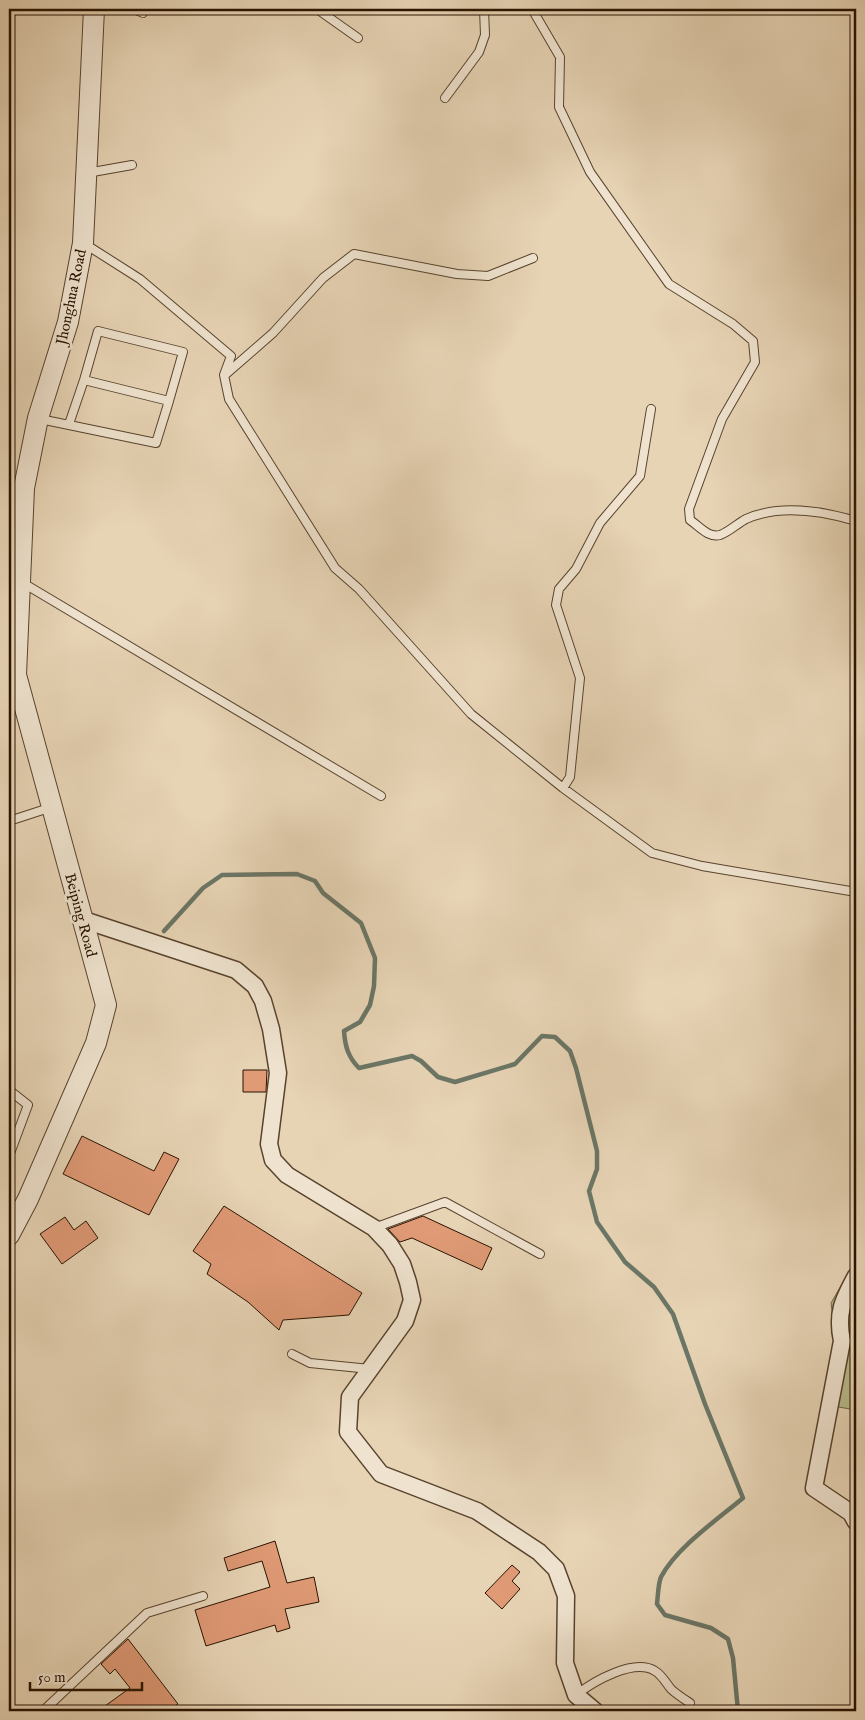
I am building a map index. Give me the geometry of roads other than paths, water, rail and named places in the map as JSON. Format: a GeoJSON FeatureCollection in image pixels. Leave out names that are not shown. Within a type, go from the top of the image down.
{"type":"FeatureCollection","features":[{"type":"Feature","properties":{"kind":"street","name":"Jhonghua Road"},"geometry":{"type":"LineString","coordinates":[[19,580],[24,488],[38,418],[68,322],[83,243],[94,9]]}},
{"type":"Feature","properties":{"kind":"street","name":"Beiping Road"},"geometry":{"type":"LineString","coordinates":[[9,1235],[28,1199],[96,1043],[106,1005],[16,675],[19,580]]}},
{"type":"Feature","properties":{"kind":"street"},"geometry":{"type":"LineString","coordinates":[[81,919],[236,970],[254,986],[263,1000],[278,1072],[269,1144],[273,1160],[287,1175],[374,1228],[390,1245],[402,1264],[412,1300],[405,1321],[350,1397],[348,1432],[381,1474],[477,1511],[539,1552],[556,1569],[566,1596],[565,1663],[576,1695],[595,1711]]}},
{"type":"Feature","properties":{"kind":"street"},"geometry":{"type":"LineString","coordinates":[[856,1276],[843,1300],[838,1323],[842,1341],[814,1488],[851,1513],[856,1522]]}},
{"type":"Feature","properties":{"kind":"lane"},"geometry":{"type":"LineString","coordinates":[[134,9],[143,13]]}},
{"type":"Feature","properties":{"kind":"lane"},"geometry":{"type":"LineString","coordinates":[[317,9],[358,38]]}},
{"type":"Feature","properties":{"kind":"lane"},"geometry":{"type":"LineString","coordinates":[[445,98],[479,52],[485,35],[484,9]]}},
{"type":"Feature","properties":{"kind":"lane"},"geometry":{"type":"LineString","coordinates":[[532,9],[560,57],[559,107],[590,172],[669,284],[733,324],[752,341],[755,362],[722,419],[689,509],[690,520],[709,534],[720,535],[746,519],[762,514],[800,510],[856,521]]}},
{"type":"Feature","properties":{"kind":"lane"},"geometry":{"type":"LineString","coordinates":[[85,173],[132,164]]}},
{"type":"Feature","properties":{"kind":"lane"},"geometry":{"type":"LineString","coordinates":[[83,243],[140,279],[231,356],[224,375],[229,399],[335,568],[359,590],[471,714],[562,788],[624,834],[658,856],[702,866],[856,892]]}},
{"type":"Feature","properties":{"kind":"lane"},"geometry":{"type":"LineString","coordinates":[[224,375],[274,334],[323,278],[354,254],[457,274],[488,276],[533,258]]}},
{"type":"Feature","properties":{"kind":"lane"},"geometry":{"type":"LineString","coordinates":[[38,418],[156,442],[183,352],[98,331],[69,424]]}},
{"type":"Feature","properties":{"kind":"lane"},"geometry":{"type":"LineString","coordinates":[[84,380],[169,401]]}},
{"type":"Feature","properties":{"kind":"lane"},"geometry":{"type":"LineString","coordinates":[[562,788],[570,777],[580,678],[556,605],[559,589],[576,569],[600,522],[640,476],[651,409]]}},
{"type":"Feature","properties":{"kind":"lane"},"geometry":{"type":"LineString","coordinates":[[9,504],[24,488]]}},
{"type":"Feature","properties":{"kind":"lane"},"geometry":{"type":"LineString","coordinates":[[19,580],[381,796]]}},
{"type":"Feature","properties":{"kind":"lane"},"geometry":{"type":"LineString","coordinates":[[9,821],[52,807]]}},
{"type":"Feature","properties":{"kind":"lane"},"geometry":{"type":"LineString","coordinates":[[9,1090],[28,1105],[9,1156]]}},
{"type":"Feature","properties":{"kind":"lane"},"geometry":{"type":"LineString","coordinates":[[374,1228],[445,1202],[540,1254]]}},
{"type":"Feature","properties":{"kind":"lane"},"geometry":{"type":"LineString","coordinates":[[292,1354],[310,1363],[371,1369]]}},
{"type":"Feature","properties":{"kind":"lane"},"geometry":{"type":"LineString","coordinates":[[43,1711],[147,1613],[203,1596]]}},
{"type":"Feature","properties":{"kind":"lane"},"geometry":{"type":"LineString","coordinates":[[576,1695],[586,1687],[611,1675],[641,1665],[656,1671],[673,1690],[690,1703]]}},
{"type":"Feature","properties":{"kind":"waterway"},"geometry":{"type":"LineString","coordinates":[[164,931],[203,888],[222,875],[297,874],[315,881],[323,893],[361,923],[375,958],[374,986],[370,1005],[360,1022],[344,1031],[348,1051],[352,1060],[359,1068],[412,1056],[421,1061],[438,1077],[455,1082],[515,1064],[542,1036],[555,1037],[570,1051],[597,1151],[597,1169],[589,1191],[597,1222],[625,1262],[654,1287],[673,1314],[705,1404],[743,1498],[698,1535],[668,1566],[660,1580],[657,1604],[665,1615],[711,1628],[728,1639],[733,1658],[738,1711]]}}]}
